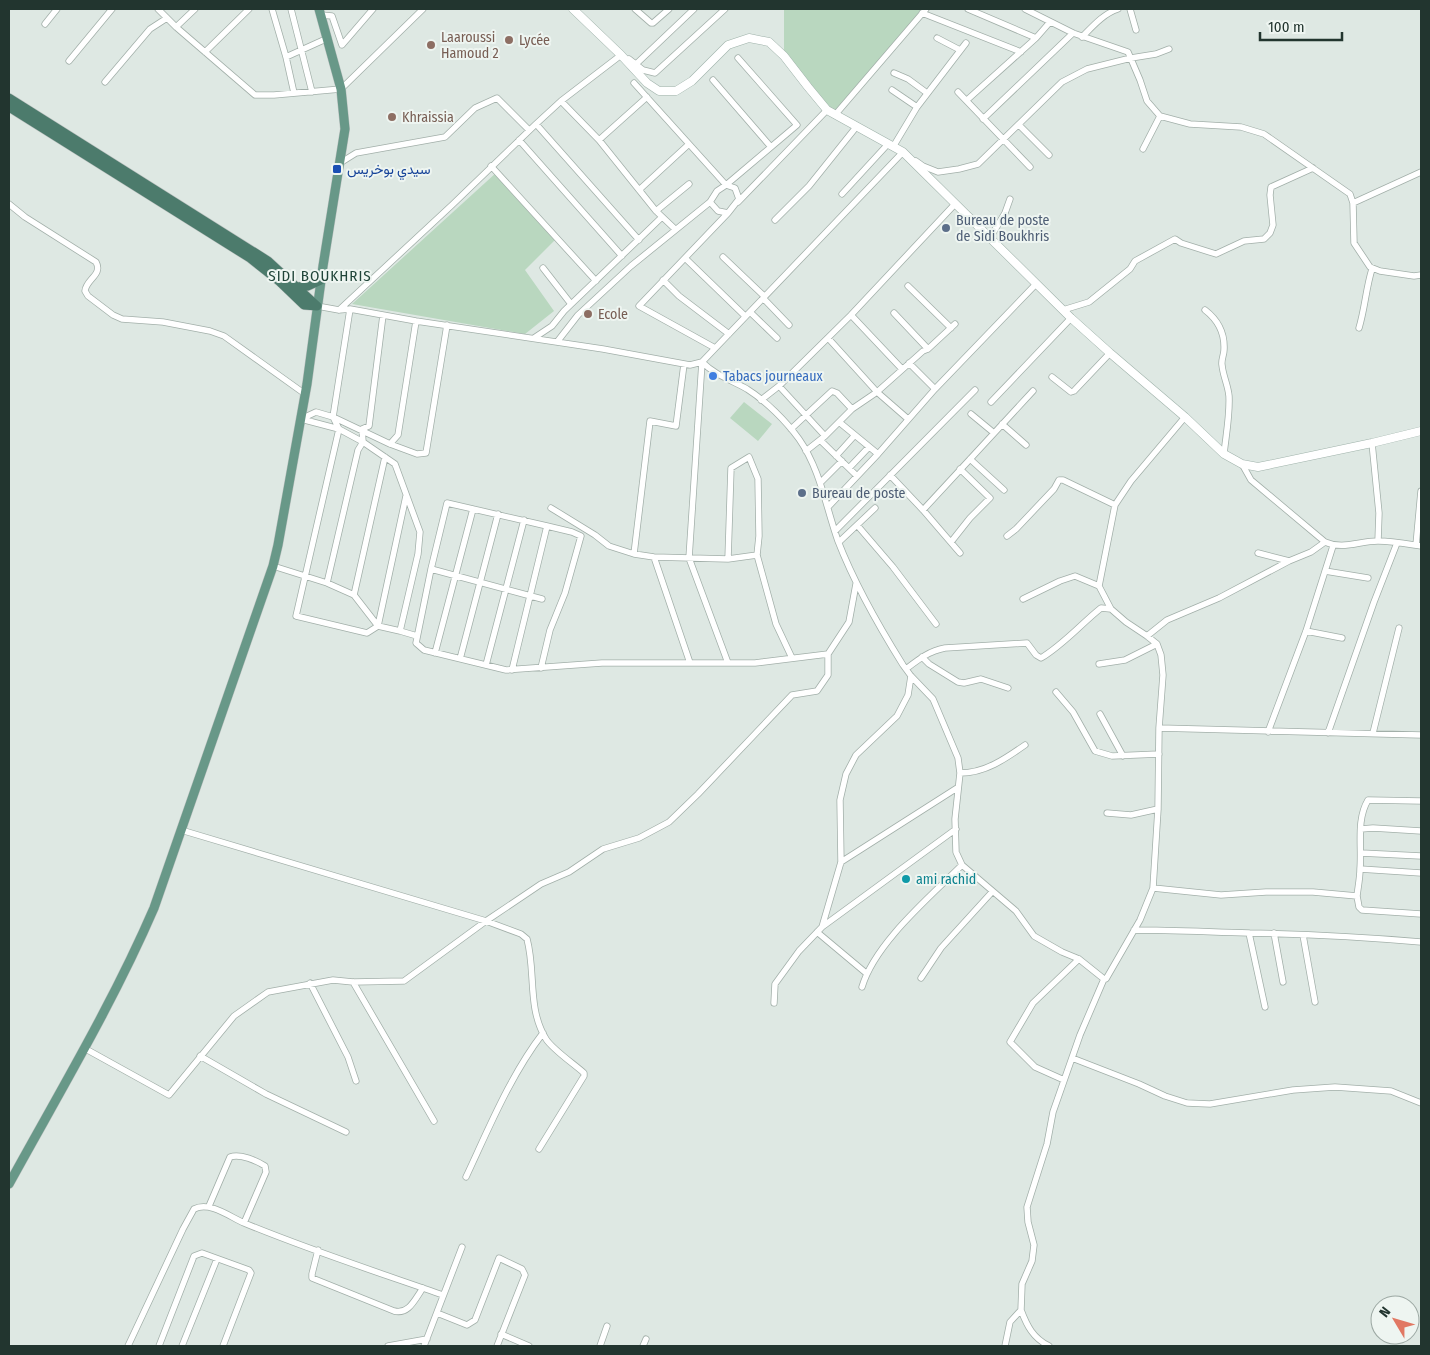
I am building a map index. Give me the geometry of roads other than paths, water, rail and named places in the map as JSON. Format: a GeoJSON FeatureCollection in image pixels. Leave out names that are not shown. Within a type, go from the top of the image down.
{"type":"FeatureCollection","features":[{"type":"Feature","properties":{"kind":"highway"},"geometry":{"type":"LineString","coordinates":[[9,98],[268,261],[318,306]]}},
{"type":"Feature","properties":{"kind":"highway"},"geometry":{"type":"LineString","coordinates":[[9,107],[250,258],[279,281],[304,305],[318,306]]}},
{"type":"Feature","properties":{"kind":"highway"},"geometry":{"type":"LineString","coordinates":[[298,287],[308,286],[321,280]]}},
{"type":"Feature","properties":{"kind":"main road"},"geometry":{"type":"LineString","coordinates":[[573,9],[634,66],[647,83],[659,91],[676,91],[692,81],[728,45],[749,38],[769,42],[784,56],[828,110],[903,152],[1071,318],[1185,417],[1224,454],[1242,464],[1258,467],[1421,431]]}},
{"type":"Feature","properties":{"kind":"main road"},"geometry":{"type":"LineString","coordinates":[[9,1184],[84,1048],[139,943],[154,908],[278,545],[305,394],[345,129],[341,89],[320,12]]}},
{"type":"Feature","properties":{"kind":"street"},"geometry":{"type":"LineString","coordinates":[[45,24],[57,9]]}},
{"type":"Feature","properties":{"kind":"street"},"geometry":{"type":"LineString","coordinates":[[68,61],[112,9]]}},
{"type":"Feature","properties":{"kind":"street"},"geometry":{"type":"LineString","coordinates":[[158,9],[176,27],[255,95],[274,96],[341,89],[423,9]]}},
{"type":"Feature","properties":{"kind":"street"},"geometry":{"type":"LineString","coordinates":[[176,27],[195,9]]}},
{"type":"Feature","properties":{"kind":"street"},"geometry":{"type":"LineString","coordinates":[[205,52],[249,9]]}},
{"type":"Feature","properties":{"kind":"street"},"geometry":{"type":"LineString","coordinates":[[272,9],[294,93]]}},
{"type":"Feature","properties":{"kind":"street"},"geometry":{"type":"LineString","coordinates":[[291,9],[312,92]]}},
{"type":"Feature","properties":{"kind":"street"},"geometry":{"type":"LineString","coordinates":[[320,12],[332,16],[342,44],[373,9]]}},
{"type":"Feature","properties":{"kind":"street"},"geometry":{"type":"LineString","coordinates":[[635,9],[651,23],[669,9]]}},
{"type":"Feature","properties":{"kind":"street"},"geometry":{"type":"LineString","coordinates":[[634,66],[694,9]]}},
{"type":"Feature","properties":{"kind":"street"},"geometry":{"type":"LineString","coordinates":[[614,49],[634,66],[655,73],[725,9]]}},
{"type":"Feature","properties":{"kind":"street"},"geometry":{"type":"LineString","coordinates":[[968,9],[1036,38]]}},
{"type":"Feature","properties":{"kind":"street"},"geometry":{"type":"LineString","coordinates":[[1025,9],[1082,37],[1128,52],[1147,101],[1160,116],[1190,124],[1241,127],[1264,134],[1350,194],[1353,203],[1354,243],[1372,269],[1421,276]]}},
{"type":"Feature","properties":{"kind":"street"},"geometry":{"type":"LineString","coordinates":[[1082,37],[1098,20],[1111,11],[1118,9]]}},
{"type":"Feature","properties":{"kind":"street"},"geometry":{"type":"LineString","coordinates":[[1130,9],[1136,30]]}},
{"type":"Feature","properties":{"kind":"street"},"geometry":{"type":"LineString","coordinates":[[835,114],[924,11],[1021,52]]}},
{"type":"Feature","properties":{"kind":"street"},"geometry":{"type":"LineString","coordinates":[[105,82],[150,29],[167,18]]}},
{"type":"Feature","properties":{"kind":"street"},"geometry":{"type":"LineString","coordinates":[[967,100],[1036,38],[1050,22]]}},
{"type":"Feature","properties":{"kind":"street"},"geometry":{"type":"LineString","coordinates":[[983,119],[1073,33]]}},
{"type":"Feature","properties":{"kind":"street"},"geometry":{"type":"LineString","coordinates":[[286,57],[328,38]]}},
{"type":"Feature","properties":{"kind":"street"},"geometry":{"type":"LineString","coordinates":[[937,38],[960,50]]}},
{"type":"Feature","properties":{"kind":"street"},"geometry":{"type":"LineString","coordinates":[[842,194],[890,146],[927,93],[966,43]]}},
{"type":"Feature","properties":{"kind":"street"},"geometry":{"type":"LineString","coordinates":[[318,306],[339,310],[350,308],[416,321],[534,338],[690,365],[702,362],[903,152],[923,166],[938,172],[978,164],[1062,82],[1087,69],[1156,54],[1169,49]]}},
{"type":"Feature","properties":{"kind":"street"},"geometry":{"type":"LineString","coordinates":[[339,310],[561,101],[621,55]]}},
{"type":"Feature","properties":{"kind":"street"},"geometry":{"type":"LineString","coordinates":[[557,342],[578,315],[631,266],[710,202],[717,191],[797,125],[738,58]]}},
{"type":"Feature","properties":{"kind":"street"},"geometry":{"type":"LineString","coordinates":[[894,73],[908,79],[927,93]]}},
{"type":"Feature","properties":{"kind":"street"},"geometry":{"type":"LineString","coordinates":[[713,80],[771,147]]}},
{"type":"Feature","properties":{"kind":"street"},"geometry":{"type":"LineString","coordinates":[[634,83],[726,185],[735,188],[739,200],[728,213]]}},
{"type":"Feature","properties":{"kind":"street"},"geometry":{"type":"LineString","coordinates":[[892,90],[917,107]]}},
{"type":"Feature","properties":{"kind":"street"},"geometry":{"type":"LineString","coordinates":[[958,92],[1030,167]]}},
{"type":"Feature","properties":{"kind":"street"},"geometry":{"type":"LineString","coordinates":[[599,140],[647,97]]}},
{"type":"Feature","properties":{"kind":"street"},"geometry":{"type":"LineString","coordinates":[[340,163],[356,153],[445,137],[475,108],[497,98],[529,130]]}},
{"type":"Feature","properties":{"kind":"street"},"geometry":{"type":"LineString","coordinates":[[561,101],[599,140],[656,211],[675,229]]}},
{"type":"Feature","properties":{"kind":"street"},"geometry":{"type":"LineString","coordinates":[[716,348],[639,306],[828,110]]}},
{"type":"Feature","properties":{"kind":"street"},"geometry":{"type":"LineString","coordinates":[[1143,148],[1160,116]]}},
{"type":"Feature","properties":{"kind":"street"},"geometry":{"type":"LineString","coordinates":[[536,124],[639,240]]}},
{"type":"Feature","properties":{"kind":"street"},"geometry":{"type":"LineString","coordinates":[[1019,125],[1049,155]]}},
{"type":"Feature","properties":{"kind":"street"},"geometry":{"type":"LineString","coordinates":[[775,220],[808,186],[857,126]]}},
{"type":"Feature","properties":{"kind":"street"},"geometry":{"type":"LineString","coordinates":[[519,140],[622,256]]}},
{"type":"Feature","properties":{"kind":"street"},"geometry":{"type":"LineString","coordinates":[[639,190],[689,144]]}},
{"type":"Feature","properties":{"kind":"street"},"geometry":{"type":"LineString","coordinates":[[491,166],[596,281]]}},
{"type":"Feature","properties":{"kind":"street"},"geometry":{"type":"LineString","coordinates":[[1063,310],[1089,302],[1130,269],[1136,261],[1175,239],[1181,243],[1216,254],[1244,241],[1264,239],[1270,233],[1273,225],[1271,187],[1313,168]]}},
{"type":"Feature","properties":{"kind":"street"},"geometry":{"type":"LineString","coordinates":[[1353,203],[1421,172]]}},
{"type":"Feature","properties":{"kind":"street"},"geometry":{"type":"LineString","coordinates":[[656,211],[688,184]]}},
{"type":"Feature","properties":{"kind":"street"},"geometry":{"type":"LineString","coordinates":[[990,238],[1005,213],[1010,199]]}},
{"type":"Feature","properties":{"kind":"street"},"geometry":{"type":"LineString","coordinates":[[710,202],[718,212],[728,213]]}},
{"type":"Feature","properties":{"kind":"street"},"geometry":{"type":"LineString","coordinates":[[9,204],[18,213],[96,262],[98,266],[97,273],[86,286],[85,291],[88,296],[113,315],[122,319],[150,320],[210,331],[224,336],[305,394]]}},
{"type":"Feature","properties":{"kind":"street"},"geometry":{"type":"LineString","coordinates":[[761,400],[779,386],[851,315],[955,204]]}},
{"type":"Feature","properties":{"kind":"street"},"geometry":{"type":"LineString","coordinates":[[534,338],[552,326],[571,304],[662,217]]}},
{"type":"Feature","properties":{"kind":"street"},"geometry":{"type":"LineString","coordinates":[[722,256],[764,297],[789,325]]}},
{"type":"Feature","properties":{"kind":"street"},"geometry":{"type":"LineString","coordinates":[[685,258],[777,338]]}},
{"type":"Feature","properties":{"kind":"street"},"geometry":{"type":"LineString","coordinates":[[543,268],[571,304]]}},
{"type":"Feature","properties":{"kind":"street"},"geometry":{"type":"LineString","coordinates":[[1359,328],[1364,313],[1368,281],[1372,269]]}},
{"type":"Feature","properties":{"kind":"street"},"geometry":{"type":"LineString","coordinates":[[663,280],[679,296],[728,334]]}},
{"type":"Feature","properties":{"kind":"street"},"geometry":{"type":"LineString","coordinates":[[828,507],[935,389],[1036,284]]}},
{"type":"Feature","properties":{"kind":"street"},"geometry":{"type":"LineString","coordinates":[[806,451],[953,326],[908,286]]}},
{"type":"Feature","properties":{"kind":"street"},"geometry":{"type":"LineString","coordinates":[[350,308],[333,417],[339,429],[296,616],[367,633],[378,626],[406,495]]}},
{"type":"Feature","properties":{"kind":"street"},"geometry":{"type":"LineString","coordinates":[[1204,310],[1220,326],[1223,337],[1224,350],[1221,364],[1229,394],[1229,413],[1224,454]]}},
{"type":"Feature","properties":{"kind":"street"},"geometry":{"type":"LineString","coordinates":[[894,313],[928,349]]}},
{"type":"Feature","properties":{"kind":"street"},"geometry":{"type":"LineString","coordinates":[[362,430],[369,426],[383,315]]}},
{"type":"Feature","properties":{"kind":"street"},"geometry":{"type":"LineString","coordinates":[[851,315],[902,369]]}},
{"type":"Feature","properties":{"kind":"street"},"geometry":{"type":"LineString","coordinates":[[991,402],[1071,318]]}},
{"type":"Feature","properties":{"kind":"street"},"geometry":{"type":"LineString","coordinates":[[390,444],[398,434],[416,321]]}},
{"type":"Feature","properties":{"kind":"street"},"geometry":{"type":"LineString","coordinates":[[300,419],[316,412],[333,417],[390,444],[417,454],[426,453],[447,325]]}},
{"type":"Feature","properties":{"kind":"street"},"geometry":{"type":"LineString","coordinates":[[828,338],[877,392],[908,419]]}},
{"type":"Feature","properties":{"kind":"street"},"geometry":{"type":"LineString","coordinates":[[1052,377],[1071,392],[1074,392],[1110,353]]}},
{"type":"Feature","properties":{"kind":"street"},"geometry":{"type":"LineString","coordinates":[[702,362],[710,371],[748,390],[761,400],[791,429],[806,451],[821,482],[835,531],[856,584],[878,625],[906,669],[933,699],[958,758],[960,773],[957,788],[956,852],[962,865],[1016,912],[1034,936],[1062,952],[1080,959],[1104,979]]}},
{"type":"Feature","properties":{"kind":"street"},"geometry":{"type":"LineString","coordinates":[[702,362],[689,558],[728,663]]}},
{"type":"Feature","properties":{"kind":"street"},"geometry":{"type":"LineString","coordinates":[[909,363],[935,389]]}},
{"type":"Feature","properties":{"kind":"street"},"geometry":{"type":"LineString","coordinates":[[634,554],[650,421],[676,426],[684,364]]}},
{"type":"Feature","properties":{"kind":"street"},"geometry":{"type":"LineString","coordinates":[[779,386],[807,415],[836,456],[857,476]]}},
{"type":"Feature","properties":{"kind":"street"},"geometry":{"type":"LineString","coordinates":[[835,531],[975,390]]}},
{"type":"Feature","properties":{"kind":"street"},"geometry":{"type":"LineString","coordinates":[[923,510],[1033,390]]}},
{"type":"Feature","properties":{"kind":"street"},"geometry":{"type":"LineString","coordinates":[[791,429],[832,391],[837,393],[852,410]]}},
{"type":"Feature","properties":{"kind":"street"},"geometry":{"type":"LineString","coordinates":[[971,414],[994,433]]}},
{"type":"Feature","properties":{"kind":"street"},"geometry":{"type":"LineString","coordinates":[[1049,1346],[1040,1342],[1029,1330],[1021,1310],[1022,1284],[1032,1261],[1034,1245],[1028,1222],[1027,1207],[1047,1144],[1053,1112],[1072,1058],[1104,979],[1134,930],[1153,888],[1158,809],[1159,728],[1163,675],[1161,655],[1156,644],[1111,609],[1099,586],[1115,505],[1131,481],[1185,417]]}},
{"type":"Feature","properties":{"kind":"street"},"geometry":{"type":"LineString","coordinates":[[300,419],[339,429],[363,442],[395,464],[420,532],[418,554],[400,631]]}},
{"type":"Feature","properties":{"kind":"street"},"geometry":{"type":"LineString","coordinates":[[839,422],[878,454]]}},
{"type":"Feature","properties":{"kind":"street"},"geometry":{"type":"LineString","coordinates":[[1002,424],[1026,445]]}},
{"type":"Feature","properties":{"kind":"street"},"geometry":{"type":"LineString","coordinates":[[327,583],[358,450],[363,442],[362,430]]}},
{"type":"Feature","properties":{"kind":"street"},"geometry":{"type":"LineString","coordinates":[[836,456],[855,435]]}},
{"type":"Feature","properties":{"kind":"street"},"geometry":{"type":"LineString","coordinates":[[1372,443],[1379,513],[1378,541]]}},
{"type":"Feature","properties":{"kind":"street"},"geometry":{"type":"LineString","coordinates":[[849,468],[869,446]]}},
{"type":"Feature","properties":{"kind":"street"},"geometry":{"type":"LineString","coordinates":[[728,559],[730,468],[749,456],[758,479],[759,536],[756,554],[776,624],[792,658]]}},
{"type":"Feature","properties":{"kind":"street"},"geometry":{"type":"LineString","coordinates":[[354,595],[386,457]]}},
{"type":"Feature","properties":{"kind":"street"},"geometry":{"type":"LineString","coordinates":[[970,459],[1004,490]]}},
{"type":"Feature","properties":{"kind":"street"},"geometry":{"type":"LineString","coordinates":[[821,482],[842,461]]}},
{"type":"Feature","properties":{"kind":"street"},"geometry":{"type":"LineString","coordinates":[[1242,464],[1251,480],[1325,542],[1333,546],[1342,547],[1378,541],[1419,546],[1421,491]]}},
{"type":"Feature","properties":{"kind":"street"},"geometry":{"type":"LineString","coordinates":[[951,542],[970,518],[990,498],[960,469]]}},
{"type":"Feature","properties":{"kind":"street"},"geometry":{"type":"LineString","coordinates":[[890,475],[960,553]]}},
{"type":"Feature","properties":{"kind":"street"},"geometry":{"type":"LineString","coordinates":[[1007,536],[1054,489],[1059,480],[1063,480],[1115,505]]}},
{"type":"Feature","properties":{"kind":"street"},"geometry":{"type":"LineString","coordinates":[[541,668],[550,630],[565,593],[581,536],[524,520],[447,503],[416,643],[424,650],[506,670],[541,668],[602,663],[755,663],[828,654]]}},
{"type":"Feature","properties":{"kind":"street"},"geometry":{"type":"LineString","coordinates":[[551,508],[595,535],[609,546],[634,554],[654,557],[728,559],[756,554]]}},
{"type":"Feature","properties":{"kind":"street"},"geometry":{"type":"LineString","coordinates":[[839,542],[875,508]]}},
{"type":"Feature","properties":{"kind":"street"},"geometry":{"type":"LineString","coordinates":[[435,653],[473,509]]}},
{"type":"Feature","properties":{"kind":"street"},"geometry":{"type":"LineString","coordinates":[[460,659],[498,514]]}},
{"type":"Feature","properties":{"kind":"street"},"geometry":{"type":"LineString","coordinates":[[486,665],[524,520]]}},
{"type":"Feature","properties":{"kind":"street"},"geometry":{"type":"LineString","coordinates":[[857,525],[936,624]]}},
{"type":"Feature","properties":{"kind":"street"},"geometry":{"type":"LineString","coordinates":[[512,670],[548,526]]}},
{"type":"Feature","properties":{"kind":"street"},"geometry":{"type":"LineString","coordinates":[[1147,636],[1167,620],[1219,598],[1310,552],[1325,542]]}},
{"type":"Feature","properties":{"kind":"street"},"geometry":{"type":"LineString","coordinates":[[1328,733],[1374,602],[1397,544]]}},
{"type":"Feature","properties":{"kind":"street"},"geometry":{"type":"LineString","coordinates":[[1268,732],[1306,631],[1333,546]]}},
{"type":"Feature","properties":{"kind":"street"},"geometry":{"type":"LineString","coordinates":[[1258,553],[1289,561]]}},
{"type":"Feature","properties":{"kind":"street"},"geometry":{"type":"LineString","coordinates":[[654,557],[690,663]]}},
{"type":"Feature","properties":{"kind":"street"},"geometry":{"type":"LineString","coordinates":[[272,566],[327,583],[354,595],[378,626],[418,636]]}},
{"type":"Feature","properties":{"kind":"street"},"geometry":{"type":"LineString","coordinates":[[431,570],[542,599]]}},
{"type":"Feature","properties":{"kind":"street"},"geometry":{"type":"LineString","coordinates":[[1326,571],[1368,578]]}},
{"type":"Feature","properties":{"kind":"street"},"geometry":{"type":"LineString","coordinates":[[1023,599],[1074,576],[1099,586]]}},
{"type":"Feature","properties":{"kind":"street"},"geometry":{"type":"LineString","coordinates":[[84,1048],[169,1095],[234,1016],[268,992],[333,980],[353,982],[404,981],[486,921],[541,884],[569,872],[603,850],[639,838],[669,822],[792,695],[817,691],[828,675],[828,654],[849,622],[856,584]]}},
{"type":"Feature","properties":{"kind":"street"},"geometry":{"type":"LineString","coordinates":[[906,669],[935,650],[945,648],[1027,643],[1036,655],[1041,658],[1062,643],[1101,608],[1111,609]]}},
{"type":"Feature","properties":{"kind":"street"},"geometry":{"type":"LineString","coordinates":[[1373,733],[1399,628]]}},
{"type":"Feature","properties":{"kind":"street"},"geometry":{"type":"LineString","coordinates":[[1306,631],[1342,638]]}},
{"type":"Feature","properties":{"kind":"street"},"geometry":{"type":"LineString","coordinates":[[1099,664],[1125,660],[1156,644]]}},
{"type":"Feature","properties":{"kind":"street"},"geometry":{"type":"LineString","coordinates":[[922,657],[929,664],[958,682],[964,683],[981,679],[1008,688]]}},
{"type":"Feature","properties":{"kind":"street"},"geometry":{"type":"LineString","coordinates":[[822,926],[841,862],[840,800],[846,774],[856,755],[898,716],[908,694],[911,676]]}},
{"type":"Feature","properties":{"kind":"street"},"geometry":{"type":"LineString","coordinates":[[1056,692],[1073,712],[1095,751],[1112,756],[1159,754]]}},
{"type":"Feature","properties":{"kind":"street"},"geometry":{"type":"LineString","coordinates":[[1100,714],[1122,756]]}},
{"type":"Feature","properties":{"kind":"street"},"geometry":{"type":"LineString","coordinates":[[1159,728],[1421,735]]}},
{"type":"Feature","properties":{"kind":"street"},"geometry":{"type":"LineString","coordinates":[[960,773],[973,773],[989,767],[1008,758],[1025,745]]}},
{"type":"Feature","properties":{"kind":"street"},"geometry":{"type":"LineString","coordinates":[[841,862],[957,788]]}},
{"type":"Feature","properties":{"kind":"street"},"geometry":{"type":"LineString","coordinates":[[1421,801],[1368,800],[1364,808],[1360,829],[1361,853],[1357,896],[1359,908],[1362,910],[1421,914]]}},
{"type":"Feature","properties":{"kind":"street"},"geometry":{"type":"LineString","coordinates":[[1107,813],[1131,815],[1158,809]]}},
{"type":"Feature","properties":{"kind":"street"},"geometry":{"type":"LineString","coordinates":[[774,1003],[775,984],[799,951],[822,926],[956,829]]}},
{"type":"Feature","properties":{"kind":"street"},"geometry":{"type":"LineString","coordinates":[[1360,829],[1421,831]]}},
{"type":"Feature","properties":{"kind":"street"},"geometry":{"type":"LineString","coordinates":[[181,830],[486,921],[521,934],[527,939],[533,1005],[543,1033],[547,1041],[584,1073],[584,1076],[540,1149]]}},
{"type":"Feature","properties":{"kind":"street"},"geometry":{"type":"LineString","coordinates":[[1361,853],[1421,856]]}},
{"type":"Feature","properties":{"kind":"street"},"geometry":{"type":"LineString","coordinates":[[862,987],[866,974],[877,955],[907,920],[962,865]]}},
{"type":"Feature","properties":{"kind":"street"},"geometry":{"type":"LineString","coordinates":[[1360,869],[1421,872]]}},
{"type":"Feature","properties":{"kind":"street"},"geometry":{"type":"LineString","coordinates":[[1153,888],[1221,894],[1313,892],[1357,896]]}},
{"type":"Feature","properties":{"kind":"street"},"geometry":{"type":"LineString","coordinates":[[921,978],[941,948],[992,892]]}},
{"type":"Feature","properties":{"kind":"street"},"geometry":{"type":"LineString","coordinates":[[1134,930],[1274,933],[1421,942]]}},
{"type":"Feature","properties":{"kind":"street"},"geometry":{"type":"LineString","coordinates":[[817,932],[866,974]]}},
{"type":"Feature","properties":{"kind":"street"},"geometry":{"type":"LineString","coordinates":[[1249,933],[1265,1007]]}},
{"type":"Feature","properties":{"kind":"street"},"geometry":{"type":"LineString","coordinates":[[1274,933],[1283,982]]}},
{"type":"Feature","properties":{"kind":"street"},"geometry":{"type":"LineString","coordinates":[[1303,935],[1315,1002]]}},
{"type":"Feature","properties":{"kind":"street"},"geometry":{"type":"LineString","coordinates":[[1064,1080],[1034,1067],[1010,1042],[1033,1003],[1080,959]]}},
{"type":"Feature","properties":{"kind":"street"},"geometry":{"type":"LineString","coordinates":[[353,982],[434,1122]]}},
{"type":"Feature","properties":{"kind":"street"},"geometry":{"type":"LineString","coordinates":[[310,983],[348,1057],[356,1080]]}},
{"type":"Feature","properties":{"kind":"street"},"geometry":{"type":"LineString","coordinates":[[466,1177],[510,1083],[527,1054],[543,1033]]}},
{"type":"Feature","properties":{"kind":"street"},"geometry":{"type":"LineString","coordinates":[[200,1056],[266,1094],[346,1132]]}},
{"type":"Feature","properties":{"kind":"street"},"geometry":{"type":"LineString","coordinates":[[1072,1058],[1187,1103],[1210,1104],[1293,1090],[1335,1088],[1366,1088],[1391,1091],[1421,1103]]}},
{"type":"Feature","properties":{"kind":"street"},"geometry":{"type":"LineString","coordinates":[[209,1206],[230,1156],[235,1155],[258,1162],[265,1166],[266,1172],[244,1223]]}},
{"type":"Feature","properties":{"kind":"street"},"geometry":{"type":"LineString","coordinates":[[128,1346],[194,1209],[209,1206],[244,1223],[444,1295]]}},
{"type":"Feature","properties":{"kind":"street"},"geometry":{"type":"LineString","coordinates":[[424,1346],[462,1247]]}},
{"type":"Feature","properties":{"kind":"street"},"geometry":{"type":"LineString","coordinates":[[318,1250],[312,1278],[394,1311],[401,1312],[407,1310],[423,1288]]}},
{"type":"Feature","properties":{"kind":"street"},"geometry":{"type":"LineString","coordinates":[[159,1346],[194,1256],[202,1253],[251,1272],[223,1346]]}},
{"type":"Feature","properties":{"kind":"street"},"geometry":{"type":"LineString","coordinates":[[437,1313],[467,1325],[476,1320],[499,1258],[522,1269],[525,1275],[497,1346]]}},
{"type":"Feature","properties":{"kind":"street"},"geometry":{"type":"LineString","coordinates":[[182,1346],[217,1259]]}},
{"type":"Feature","properties":{"kind":"street"},"geometry":{"type":"LineString","coordinates":[[1005,1346],[1010,1322],[1021,1310]]}},
{"type":"Feature","properties":{"kind":"street"},"geometry":{"type":"LineString","coordinates":[[600,1346],[607,1326]]}},
{"type":"Feature","properties":{"kind":"street"},"geometry":{"type":"LineString","coordinates":[[501,1334],[529,1346]]}},
{"type":"Feature","properties":{"kind":"street"},"geometry":{"type":"LineString","coordinates":[[388,1346],[427,1338]]}},
{"type":"Feature","properties":{"kind":"street"},"geometry":{"type":"LineString","coordinates":[[643,1346],[646,1338]]}},
{"type":"Feature","properties":{"kind":"place","name":"Lycée"},"geometry":{"type":"Point","coordinates":[509,40]}},
{"type":"Feature","properties":{"kind":"place","name":"Laaroussi Hamoud 2"},"geometry":{"type":"Point","coordinates":[431,45]}},
{"type":"Feature","properties":{"kind":"place","name":"Khraissia"},"geometry":{"type":"Point","coordinates":[392,117]}},
{"type":"Feature","properties":{"kind":"place","name":"سيدي بوخريس"},"geometry":{"type":"Point","coordinates":[337,169]}},
{"type":"Feature","properties":{"kind":"place","name":"Bureau de poste de Sidi Boukhris"},"geometry":{"type":"Point","coordinates":[946,228]}},
{"type":"Feature","properties":{"kind":"place","name":"Ecole"},"geometry":{"type":"Point","coordinates":[588,314]}},
{"type":"Feature","properties":{"kind":"place","name":"Tabacs journeaux"},"geometry":{"type":"Point","coordinates":[713,376]}},
{"type":"Feature","properties":{"kind":"place","name":"Bureau de poste"},"geometry":{"type":"Point","coordinates":[802,493]}},
{"type":"Feature","properties":{"kind":"place","name":"ami rachid"},"geometry":{"type":"Point","coordinates":[906,879]}},
{"type":"Feature","properties":{"kind":"district","name":"SIDI BOUKHRIS"},"geometry":{"type":"Point","coordinates":[320,276]}}]}
